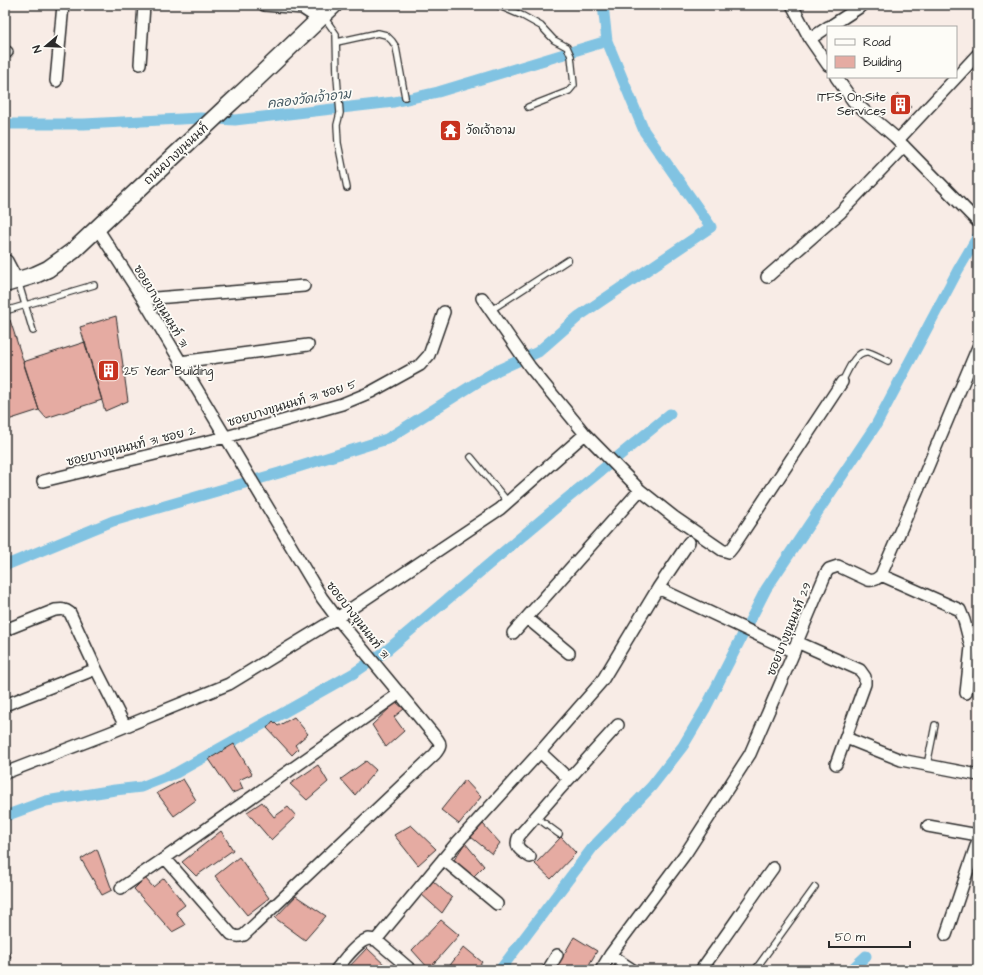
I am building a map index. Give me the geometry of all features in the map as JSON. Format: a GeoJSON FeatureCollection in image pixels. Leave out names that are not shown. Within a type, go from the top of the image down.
{"type":"FeatureCollection","features":[{"type":"Feature","properties":{"kind":"street"},"geometry":{"type":"LineString","coordinates":[[56,81],[63,5]]}},
{"type":"Feature","properties":{"kind":"street"},"geometry":{"type":"LineString","coordinates":[[140,64],[144,5]]}},
{"type":"Feature","properties":{"kind":"street"},"geometry":{"type":"LineString","coordinates":[[264,5],[302,8],[325,13]]}},
{"type":"Feature","properties":{"kind":"street"},"geometry":{"type":"LineString","coordinates":[[792,5],[810,39],[827,64]]}},
{"type":"Feature","properties":{"kind":"street"},"geometry":{"type":"LineString","coordinates":[[830,26],[863,5]]}},
{"type":"Feature","properties":{"kind":"street","name":"ถนนบางขุนนนท์"},"geometry":{"type":"LineString","coordinates":[[11,282],[35,275],[48,269],[73,252],[325,13]]}},
{"type":"Feature","properties":{"kind":"street"},"geometry":{"type":"LineString","coordinates":[[810,39],[827,28]]}},
{"type":"Feature","properties":{"kind":"street"},"geometry":{"type":"LineString","coordinates":[[767,277],[841,212],[978,54]]}},
{"type":"Feature","properties":{"kind":"street"},"geometry":{"type":"LineString","coordinates":[[837,78],[853,101],[895,137],[978,222]]}},
{"type":"Feature","properties":{"kind":"street","name":"ซอยบางขุนนนท์ 31"},"geometry":{"type":"LineString","coordinates":[[97,228],[143,299],[322,598],[440,742],[439,749],[429,759],[244,935],[239,937],[231,934],[165,858]]}},
{"type":"Feature","properties":{"kind":"street"},"geometry":{"type":"LineString","coordinates":[[5,260],[7,261],[11,282]]}},
{"type":"Feature","properties":{"kind":"street"},"geometry":{"type":"LineString","coordinates":[[143,299],[304,286]]}},
{"type":"Feature","properties":{"kind":"street"},"geometry":{"type":"LineString","coordinates":[[482,298],[530,367],[585,434],[640,490],[674,517],[722,550],[729,552],[842,382]]}},
{"type":"Feature","properties":{"kind":"street","name":"ซอยบางขุนนนท์ 31 ซอย 5"},"geometry":{"type":"LineString","coordinates":[[226,437],[342,404],[371,392],[399,377],[420,364],[429,355],[444,312]]}},
{"type":"Feature","properties":{"kind":"street"},"geometry":{"type":"LineString","coordinates":[[180,362],[308,345]]}},
{"type":"Feature","properties":{"kind":"street"},"geometry":{"type":"LineString","coordinates":[[966,693],[974,655],[960,610],[881,575],[978,347]]}},
{"type":"Feature","properties":{"kind":"street"},"geometry":{"type":"LineString","coordinates":[[5,773],[229,684],[337,618],[500,509],[585,434]]}},
{"type":"Feature","properties":{"kind":"street","name":"ซอยบางขุนนนท์ 31 ซอย 2"},"geometry":{"type":"LineString","coordinates":[[43,481],[226,437]]}},
{"type":"Feature","properties":{"kind":"street"},"geometry":{"type":"LineString","coordinates":[[513,633],[640,490]]}},
{"type":"Feature","properties":{"kind":"street"},"geometry":{"type":"LineString","coordinates":[[376,940],[443,859],[602,681],[658,588],[690,542]]}},
{"type":"Feature","properties":{"kind":"street","name":"ซอยบางขุนนนท์ 29"},"geometry":{"type":"LineString","coordinates":[[601,970],[610,955],[686,853],[750,754],[826,573],[829,569],[838,566],[868,580],[876,579],[881,575]]}},
{"type":"Feature","properties":{"kind":"street"},"geometry":{"type":"LineString","coordinates":[[658,588],[796,647],[860,670],[865,676],[865,684],[836,764]]}},
{"type":"Feature","properties":{"kind":"street"},"geometry":{"type":"LineString","coordinates":[[5,630],[55,610],[62,609],[70,613],[125,726]]}},
{"type":"Feature","properties":{"kind":"street"},"geometry":{"type":"LineString","coordinates":[[527,618],[569,653]]}},
{"type":"Feature","properties":{"kind":"street"},"geometry":{"type":"LineString","coordinates":[[5,705],[96,669]]}},
{"type":"Feature","properties":{"kind":"street"},"geometry":{"type":"LineString","coordinates":[[121,888],[400,693]]}},
{"type":"Feature","properties":{"kind":"street"},"geometry":{"type":"LineString","coordinates":[[530,857],[519,849],[517,841],[519,836],[618,725]]}},
{"type":"Feature","properties":{"kind":"street"},"geometry":{"type":"LineString","coordinates":[[846,738],[902,760],[978,775]]}},
{"type":"Feature","properties":{"kind":"street"},"geometry":{"type":"LineString","coordinates":[[540,752],[569,779]]}},
{"type":"Feature","properties":{"kind":"street"},"geometry":{"type":"LineString","coordinates":[[928,826],[978,835]]}},
{"type":"Feature","properties":{"kind":"street"},"geometry":{"type":"LineString","coordinates":[[946,935],[978,840]]}},
{"type":"Feature","properties":{"kind":"street"},"geometry":{"type":"LineString","coordinates":[[443,859],[497,904]]}},
{"type":"Feature","properties":{"kind":"street"},"geometry":{"type":"LineString","coordinates":[[702,970],[773,868]]}},
{"type":"Feature","properties":{"kind":"street"},"geometry":{"type":"LineString","coordinates":[[336,970],[355,948],[369,939],[376,940],[411,970]]}},
{"type":"Feature","properties":{"kind":"street"},"geometry":{"type":"LineString","coordinates":[[548,970],[557,955]]}},
{"type":"Feature","properties":{"kind":"street"},"geometry":{"type":"LineString","coordinates":[[610,955],[633,970]]}},
{"type":"Feature","properties":{"kind":"lane"},"geometry":{"type":"LineString","coordinates":[[497,5],[542,26],[554,40],[567,47],[571,56],[574,84],[569,91],[528,107]]}},
{"type":"Feature","properties":{"kind":"lane"},"geometry":{"type":"LineString","coordinates":[[325,13],[336,34],[340,113],[336,125],[347,188]]}},
{"type":"Feature","properties":{"kind":"lane"},"geometry":{"type":"LineString","coordinates":[[336,42],[378,33],[386,35],[396,47],[405,97]]}},
{"type":"Feature","properties":{"kind":"lane"},"geometry":{"type":"LineString","coordinates":[[491,310],[568,260]]}},
{"type":"Feature","properties":{"kind":"lane"},"geometry":{"type":"LineString","coordinates":[[11,282],[26,305],[33,331]]}},
{"type":"Feature","properties":{"kind":"lane"},"geometry":{"type":"LineString","coordinates":[[5,311],[94,285]]}},
{"type":"Feature","properties":{"kind":"lane"},"geometry":{"type":"LineString","coordinates":[[842,382],[855,358],[860,354],[866,352],[888,361]]}},
{"type":"Feature","properties":{"kind":"lane"},"geometry":{"type":"LineString","coordinates":[[471,457],[508,502]]}},
{"type":"Feature","properties":{"kind":"lane"},"geometry":{"type":"LineString","coordinates":[[927,765],[935,724]]}},
{"type":"Feature","properties":{"kind":"lane"},"geometry":{"type":"LineString","coordinates":[[536,817],[559,834]]}},
{"type":"Feature","properties":{"kind":"lane"},"geometry":{"type":"LineString","coordinates":[[755,970],[815,887]]}},
{"type":"Feature","properties":{"kind":"building","name":"ITFS On-Site Services"},"geometry":{"type":"Polygon","coordinates":[[[898,94],[911,107],[904,114],[891,101],[898,94]]]}},
{"type":"Feature","properties":{"kind":"building","name":"25 Year Building"},"geometry":{"type":"Polygon","coordinates":[[[116,316],[128,401],[105,411],[80,327],[116,316]]]}},
{"type":"Feature","properties":{"kind":"building"},"geometry":{"type":"Polygon","coordinates":[[[10,320],[39,410],[5,421],[5,321],[10,320]]]}},
{"type":"Feature","properties":{"kind":"building"},"geometry":{"type":"Polygon","coordinates":[[[85,342],[102,400],[46,418],[39,410],[23,362],[85,342]]]}},
{"type":"Feature","properties":{"kind":"building"},"geometry":{"type":"Polygon","coordinates":[[[396,702],[404,709],[394,717],[404,731],[386,747],[372,725],[396,702]]]}},
{"type":"Feature","properties":{"kind":"building"},"geometry":{"type":"Polygon","coordinates":[[[294,717],[308,734],[295,745],[298,749],[292,755],[267,728],[273,721],[278,726],[294,717]]]}},
{"type":"Feature","properties":{"kind":"building"},"geometry":{"type":"Polygon","coordinates":[[[234,744],[252,774],[239,780],[243,789],[232,793],[209,759],[234,744]]]}},
{"type":"Feature","properties":{"kind":"building"},"geometry":{"type":"Polygon","coordinates":[[[366,761],[376,770],[355,795],[341,779],[366,761]]]}},
{"type":"Feature","properties":{"kind":"building"},"geometry":{"type":"Polygon","coordinates":[[[318,765],[328,782],[307,800],[290,784],[318,765]]]}},
{"type":"Feature","properties":{"kind":"building"},"geometry":{"type":"Polygon","coordinates":[[[183,779],[196,800],[174,816],[157,793],[183,779]]]}},
{"type":"Feature","properties":{"kind":"building"},"geometry":{"type":"Polygon","coordinates":[[[465,780],[481,797],[459,824],[441,810],[465,780]]]}},
{"type":"Feature","properties":{"kind":"building"},"geometry":{"type":"Polygon","coordinates":[[[262,802],[274,817],[288,807],[296,816],[271,840],[247,812],[262,802]]]}},
{"type":"Feature","properties":{"kind":"building"},"geometry":{"type":"Polygon","coordinates":[[[483,824],[500,843],[492,854],[471,837],[483,824]]]}},
{"type":"Feature","properties":{"kind":"building"},"geometry":{"type":"Polygon","coordinates":[[[411,825],[436,849],[418,865],[394,835],[411,825]]]}},
{"type":"Feature","properties":{"kind":"building"},"geometry":{"type":"Polygon","coordinates":[[[221,831],[233,850],[196,876],[182,862],[221,831]]]}},
{"type":"Feature","properties":{"kind":"building"},"geometry":{"type":"Polygon","coordinates":[[[561,837],[576,853],[551,879],[535,864],[561,837]]]}},
{"type":"Feature","properties":{"kind":"building"},"geometry":{"type":"Polygon","coordinates":[[[465,843],[484,866],[473,877],[454,860],[465,843]]]}},
{"type":"Feature","properties":{"kind":"building"},"geometry":{"type":"Polygon","coordinates":[[[97,849],[112,890],[102,895],[81,859],[97,849]]]}},
{"type":"Feature","properties":{"kind":"building"},"geometry":{"type":"Polygon","coordinates":[[[239,857],[269,898],[247,915],[215,876],[239,857]]]}},
{"type":"Feature","properties":{"kind":"building"},"geometry":{"type":"Polygon","coordinates":[[[145,878],[153,887],[164,878],[185,905],[176,912],[185,925],[172,932],[134,889],[145,878]]]}},
{"type":"Feature","properties":{"kind":"building"},"geometry":{"type":"Polygon","coordinates":[[[433,881],[452,898],[442,913],[421,894],[433,881]]]}},
{"type":"Feature","properties":{"kind":"building"},"geometry":{"type":"Polygon","coordinates":[[[296,896],[326,916],[305,940],[275,918],[296,896]]]}},
{"type":"Feature","properties":{"kind":"building"},"geometry":{"type":"Polygon","coordinates":[[[441,920],[459,935],[429,969],[412,950],[441,920]]]}},
{"type":"Feature","properties":{"kind":"building"},"geometry":{"type":"Polygon","coordinates":[[[574,937],[597,951],[586,970],[555,970],[574,937]]]}},
{"type":"Feature","properties":{"kind":"building"},"geometry":{"type":"Polygon","coordinates":[[[5,945],[11,957],[5,962],[5,945]]]}},
{"type":"Feature","properties":{"kind":"building"},"geometry":{"type":"Polygon","coordinates":[[[464,947],[482,962],[476,970],[451,970],[448,968],[464,947]]]}},
{"type":"Feature","properties":{"kind":"building"},"geometry":{"type":"Polygon","coordinates":[[[367,948],[390,970],[348,970],[347,969],[367,948]]]}},
{"type":"Feature","properties":{"kind":"waterway"},"geometry":{"type":"LineString","coordinates":[[5,561],[9,564],[113,521],[279,473],[387,439],[498,370],[538,352],[579,316],[711,227],[644,131],[607,41],[603,5]]}},
{"type":"Feature","properties":{"kind":"waterway","name":"คลองวัดเจ้าอาม"},"geometry":{"type":"LineString","coordinates":[[5,124],[84,124],[200,118],[235,120],[394,102],[438,92],[607,41]]}},
{"type":"Feature","properties":{"kind":"waterway"},"geometry":{"type":"LineString","coordinates":[[500,970],[593,847],[652,786],[683,746],[705,709],[766,589],[876,425],[958,270],[978,236]]}},
{"type":"Feature","properties":{"kind":"waterway"},"geometry":{"type":"LineString","coordinates":[[5,816],[46,801],[141,787],[176,773],[354,673],[386,651],[670,414]]}},
{"type":"Feature","properties":{"kind":"waterway"},"geometry":{"type":"LineString","coordinates":[[851,970],[866,956]]}},
{"type":"Feature","properties":{"kind":"place","name":"ITFS On-Site Services"},"geometry":{"type":"Point","coordinates":[901,104]}},
{"type":"Feature","properties":{"kind":"place","name":"วัดเจ้าอาม"},"geometry":{"type":"Point","coordinates":[450,130]}},
{"type":"Feature","properties":{"kind":"place","name":"25 Year Building"},"geometry":{"type":"Point","coordinates":[109,371]}}]}
